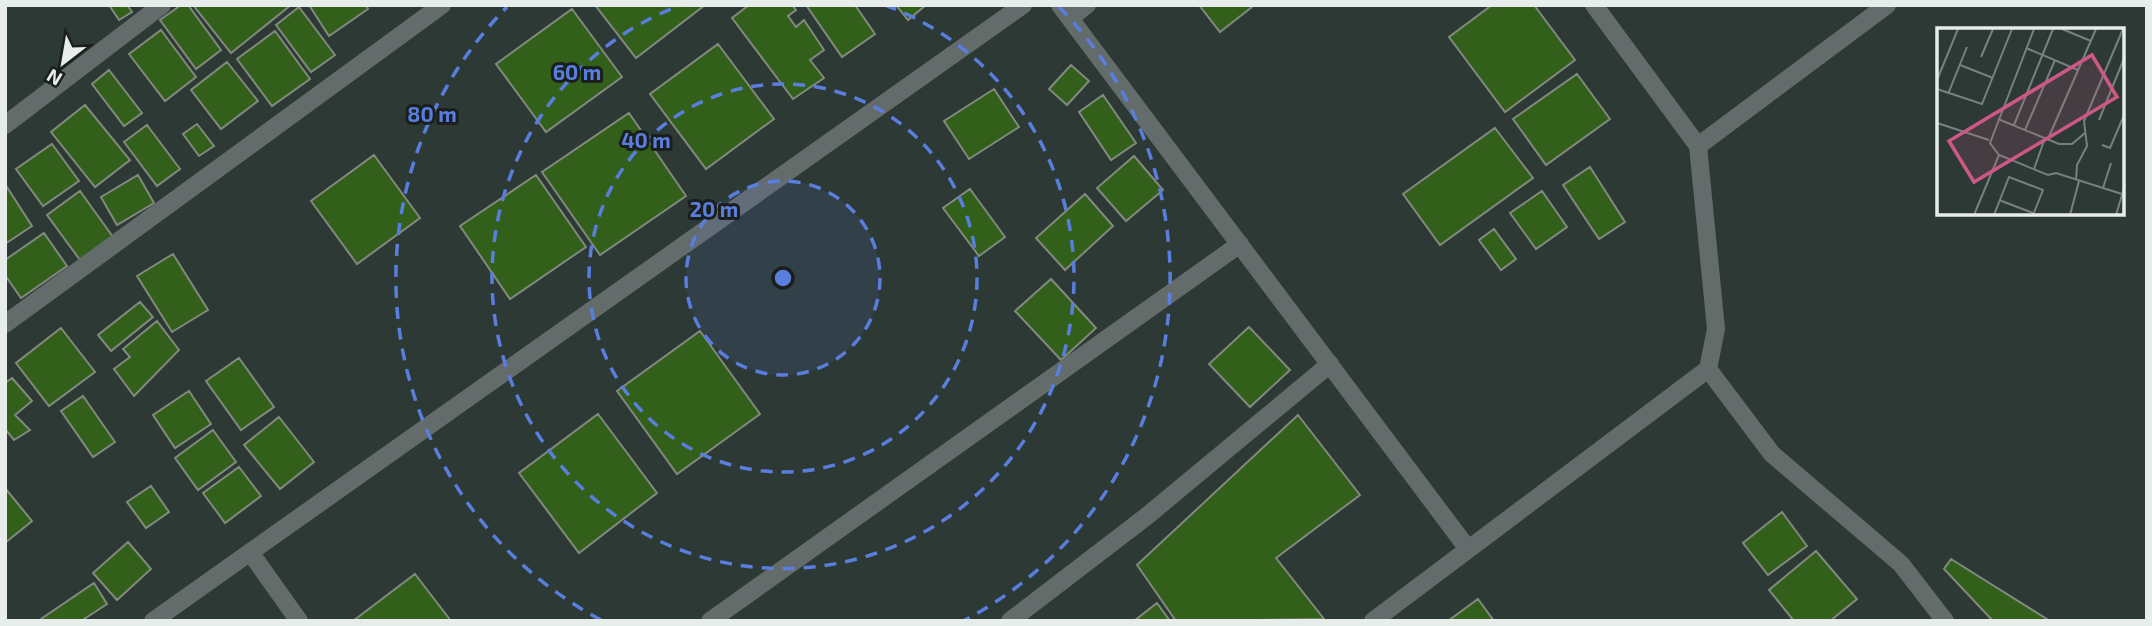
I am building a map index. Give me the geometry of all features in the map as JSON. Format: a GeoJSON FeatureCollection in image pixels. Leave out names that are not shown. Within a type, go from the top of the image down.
{"type":"FeatureCollection","features":[{"type":"Feature","properties":{"kind":"street"},"geometry":{"type":"LineString","coordinates":[[5,125],[162,5]]}},
{"type":"Feature","properties":{"kind":"street"},"geometry":{"type":"LineString","coordinates":[[5,324],[442,5]]}},
{"type":"Feature","properties":{"kind":"street"},"geometry":{"type":"LineString","coordinates":[[153,621],[1023,5]]}},
{"type":"Feature","properties":{"kind":"street"},"geometry":{"type":"LineString","coordinates":[[1373,621],[1708,369],[1716,329],[1698,146],[1594,5]]}},
{"type":"Feature","properties":{"kind":"street"},"geometry":{"type":"LineString","coordinates":[[1698,146],[1887,5]]}},
{"type":"Feature","properties":{"kind":"street"},"geometry":{"type":"LineString","coordinates":[[1066,12],[1468,549]]}},
{"type":"Feature","properties":{"kind":"street"},"geometry":{"type":"LineString","coordinates":[[710,621],[1240,244]]}},
{"type":"Feature","properties":{"kind":"street"},"geometry":{"type":"LineString","coordinates":[[1010,621],[1147,516],[1330,364]]}},
{"type":"Feature","properties":{"kind":"street"},"geometry":{"type":"LineString","coordinates":[[1708,369],[1772,454],[1901,564],[1945,621]]}},
{"type":"Feature","properties":{"kind":"street"},"geometry":{"type":"LineString","coordinates":[[250,552],[299,621]]}},
{"type":"Feature","properties":{"kind":"lane"},"geometry":{"type":"LineString","coordinates":[[1066,12],[1088,5]]}},
{"type":"Feature","properties":{"kind":"building"},"geometry":{"type":"Polygon","coordinates":[[[109,5],[127,5],[132,12],[119,20],[109,5]]]}},
{"type":"Feature","properties":{"kind":"building"},"geometry":{"type":"Polygon","coordinates":[[[181,5],[188,5],[221,50],[196,69],[160,20],[181,5]]]}},
{"type":"Feature","properties":{"kind":"building"},"geometry":{"type":"Polygon","coordinates":[[[193,5],[291,5],[231,53],[193,5]]]}},
{"type":"Feature","properties":{"kind":"building"},"geometry":{"type":"Polygon","coordinates":[[[309,5],[366,5],[368,9],[329,36],[309,5]]]}},
{"type":"Feature","properties":{"kind":"building"},"geometry":{"type":"Polygon","coordinates":[[[595,5],[705,5],[636,58],[595,5]]]}},
{"type":"Feature","properties":{"kind":"building"},"geometry":{"type":"Polygon","coordinates":[[[749,5],[792,5],[796,10],[788,16],[796,27],[804,20],[824,50],[810,60],[824,78],[793,99],[732,18],[749,5]]]}},
{"type":"Feature","properties":{"kind":"building"},"geometry":{"type":"Polygon","coordinates":[[[806,5],[855,5],[875,34],[842,57],[806,5]]]}},
{"type":"Feature","properties":{"kind":"building"},"geometry":{"type":"Polygon","coordinates":[[[896,5],[926,5],[908,20],[896,5]]]}},
{"type":"Feature","properties":{"kind":"building"},"geometry":{"type":"Polygon","coordinates":[[[1199,5],[1250,5],[1252,7],[1220,32],[1199,5]]]}},
{"type":"Feature","properties":{"kind":"building"},"geometry":{"type":"Polygon","coordinates":[[[1492,5],[1534,5],[1575,60],[1505,112],[1449,37],[1492,5]]]}},
{"type":"Feature","properties":{"kind":"building"},"geometry":{"type":"Polygon","coordinates":[[[299,7],[335,55],[311,72],[276,25],[299,7]]]}},
{"type":"Feature","properties":{"kind":"building"},"geometry":{"type":"Polygon","coordinates":[[[572,9],[622,77],[546,132],[496,64],[572,9]]]}},
{"type":"Feature","properties":{"kind":"building"},"geometry":{"type":"Polygon","coordinates":[[[161,30],[196,77],[165,101],[129,54],[161,30]]]}},
{"type":"Feature","properties":{"kind":"building"},"geometry":{"type":"Polygon","coordinates":[[[275,31],[310,79],[272,106],[237,59],[275,31]]]}},
{"type":"Feature","properties":{"kind":"building"},"geometry":{"type":"Polygon","coordinates":[[[718,44],[774,119],[706,169],[650,94],[718,44]]]}},
{"type":"Feature","properties":{"kind":"building"},"geometry":{"type":"Polygon","coordinates":[[[227,62],[258,101],[221,129],[191,90],[227,62]]]}},
{"type":"Feature","properties":{"kind":"building"},"geometry":{"type":"Polygon","coordinates":[[[1071,65],[1089,81],[1067,105],[1049,89],[1071,65]]]}},
{"type":"Feature","properties":{"kind":"building"},"geometry":{"type":"Polygon","coordinates":[[[109,70],[142,113],[124,126],[92,84],[109,70]]]}},
{"type":"Feature","properties":{"kind":"building"},"geometry":{"type":"Polygon","coordinates":[[[1577,74],[1610,119],[1546,165],[1513,119],[1577,74]]]}},
{"type":"Feature","properties":{"kind":"building"},"geometry":{"type":"Polygon","coordinates":[[[994,89],[1019,127],[969,159],[944,121],[994,89]]]}},
{"type":"Feature","properties":{"kind":"building"},"geometry":{"type":"Polygon","coordinates":[[[1103,95],[1136,143],[1111,160],[1079,112],[1103,95]]]}},
{"type":"Feature","properties":{"kind":"building"},"geometry":{"type":"Polygon","coordinates":[[[85,105],[130,160],[95,187],[51,132],[85,105]]]}},
{"type":"Feature","properties":{"kind":"building"},"geometry":{"type":"Polygon","coordinates":[[[629,113],[686,196],[600,255],[542,172],[629,113]]]}},
{"type":"Feature","properties":{"kind":"building"},"geometry":{"type":"Polygon","coordinates":[[[197,124],[214,146],[199,156],[183,134],[197,124]]]}},
{"type":"Feature","properties":{"kind":"building"},"geometry":{"type":"Polygon","coordinates":[[[147,125],[180,169],[157,186],[124,142],[147,125]]]}},
{"type":"Feature","properties":{"kind":"building"},"geometry":{"type":"Polygon","coordinates":[[[1495,128],[1533,178],[1440,245],[1403,194],[1495,128]]]}},
{"type":"Feature","properties":{"kind":"building"},"geometry":{"type":"Polygon","coordinates":[[[52,144],[79,181],[43,206],[16,169],[52,144]]]}},
{"type":"Feature","properties":{"kind":"building"},"geometry":{"type":"Polygon","coordinates":[[[374,155],[420,218],[357,264],[311,201],[374,155]]]}},
{"type":"Feature","properties":{"kind":"building"},"geometry":{"type":"Polygon","coordinates":[[[1134,156],[1163,190],[1126,221],[1097,188],[1134,156]]]}},
{"type":"Feature","properties":{"kind":"building"},"geometry":{"type":"Polygon","coordinates":[[[1590,167],[1625,222],[1599,239],[1563,185],[1590,167]]]}},
{"type":"Feature","properties":{"kind":"building"},"geometry":{"type":"Polygon","coordinates":[[[138,175],[154,203],[117,225],[101,197],[138,175]]]}},
{"type":"Feature","properties":{"kind":"building"},"geometry":{"type":"Polygon","coordinates":[[[536,175],[586,247],[510,299],[460,226],[536,175]]]}},
{"type":"Feature","properties":{"kind":"building"},"geometry":{"type":"Polygon","coordinates":[[[5,184],[32,226],[5,244],[5,184]]]}},
{"type":"Feature","properties":{"kind":"building"},"geometry":{"type":"Polygon","coordinates":[[[970,189],[1005,237],[979,256],[943,208],[970,189]]]}},
{"type":"Feature","properties":{"kind":"building"},"geometry":{"type":"Polygon","coordinates":[[[80,191],[113,237],[80,260],[47,215],[80,191]]]}},
{"type":"Feature","properties":{"kind":"building"},"geometry":{"type":"Polygon","coordinates":[[[1542,191],[1567,227],[1536,249],[1510,213],[1542,191]]]}},
{"type":"Feature","properties":{"kind":"building"},"geometry":{"type":"Polygon","coordinates":[[[1085,194],[1113,226],[1065,270],[1036,238],[1085,194]]]}},
{"type":"Feature","properties":{"kind":"building"},"geometry":{"type":"Polygon","coordinates":[[[1494,229],[1516,259],[1501,270],[1479,240],[1494,229]]]}},
{"type":"Feature","properties":{"kind":"building"},"geometry":{"type":"Polygon","coordinates":[[[44,233],[67,266],[21,298],[5,275],[5,260],[44,233]]]}},
{"type":"Feature","properties":{"kind":"building"},"geometry":{"type":"Polygon","coordinates":[[[173,254],[208,310],[172,332],[137,276],[173,254]]]}},
{"type":"Feature","properties":{"kind":"building"},"geometry":{"type":"Polygon","coordinates":[[[1051,279],[1096,328],[1061,360],[1015,311],[1051,279]]]}},
{"type":"Feature","properties":{"kind":"building"},"geometry":{"type":"Polygon","coordinates":[[[140,302],[153,317],[111,351],[98,335],[140,302]]]}},
{"type":"Feature","properties":{"kind":"building"},"geometry":{"type":"Polygon","coordinates":[[[157,321],[179,350],[134,396],[114,369],[130,357],[123,349],[157,321]]]}},
{"type":"Feature","properties":{"kind":"building"},"geometry":{"type":"Polygon","coordinates":[[[1249,327],[1290,370],[1250,407],[1209,364],[1249,327]]]}},
{"type":"Feature","properties":{"kind":"building"},"geometry":{"type":"Polygon","coordinates":[[[61,328],[95,372],[49,406],[16,363],[61,328]]]}},
{"type":"Feature","properties":{"kind":"building"},"geometry":{"type":"Polygon","coordinates":[[[700,331],[760,414],[677,474],[617,391],[700,331]]]}},
{"type":"Feature","properties":{"kind":"building"},"geometry":{"type":"Polygon","coordinates":[[[239,358],[274,407],[241,430],[206,381],[239,358]]]}},
{"type":"Feature","properties":{"kind":"building"},"geometry":{"type":"Polygon","coordinates":[[[12,378],[32,401],[15,415],[30,430],[14,440],[5,429],[5,383],[12,378]]]}},
{"type":"Feature","properties":{"kind":"building"},"geometry":{"type":"Polygon","coordinates":[[[189,391],[211,424],[175,448],[153,415],[189,391]]]}},
{"type":"Feature","properties":{"kind":"building"},"geometry":{"type":"Polygon","coordinates":[[[83,396],[115,442],[93,457],[61,411],[83,396]]]}},
{"type":"Feature","properties":{"kind":"building"},"geometry":{"type":"Polygon","coordinates":[[[598,414],[657,493],[579,553],[519,473],[598,414]]]}},
{"type":"Feature","properties":{"kind":"building"},"geometry":{"type":"Polygon","coordinates":[[[1298,415],[1360,495],[1276,558],[1324,619],[1176,621],[1137,565],[1298,415]]]}},
{"type":"Feature","properties":{"kind":"building"},"geometry":{"type":"Polygon","coordinates":[[[279,417],[314,462],[280,489],[244,445],[279,417]]]}},
{"type":"Feature","properties":{"kind":"building"},"geometry":{"type":"Polygon","coordinates":[[[213,430],[236,462],[198,490],[175,458],[213,430]]]}},
{"type":"Feature","properties":{"kind":"building"},"geometry":{"type":"Polygon","coordinates":[[[239,467],[261,496],[225,523],[203,493],[239,467]]]}},
{"type":"Feature","properties":{"kind":"building"},"geometry":{"type":"Polygon","coordinates":[[[151,486],[169,512],[146,528],[127,502],[151,486]]]}},
{"type":"Feature","properties":{"kind":"building"},"geometry":{"type":"Polygon","coordinates":[[[5,488],[32,521],[5,543],[5,488]]]}},
{"type":"Feature","properties":{"kind":"building"},"geometry":{"type":"Polygon","coordinates":[[[1782,512],[1807,546],[1768,575],[1743,543],[1782,512]]]}},
{"type":"Feature","properties":{"kind":"building"},"geometry":{"type":"Polygon","coordinates":[[[128,542],[151,569],[117,600],[93,573],[128,542]]]}},
{"type":"Feature","properties":{"kind":"building"},"geometry":{"type":"Polygon","coordinates":[[[1816,551],[1857,599],[1830,621],[1794,621],[1769,590],[1816,551]]]}},
{"type":"Feature","properties":{"kind":"building"},"geometry":{"type":"Polygon","coordinates":[[[1951,559],[2050,621],[1993,621],[1944,569],[1951,559]]]}},
{"type":"Feature","properties":{"kind":"building"},"geometry":{"type":"Polygon","coordinates":[[[415,574],[451,621],[353,621],[415,574]]]}},
{"type":"Feature","properties":{"kind":"building"},"geometry":{"type":"Polygon","coordinates":[[[94,583],[107,604],[81,621],[38,621],[94,583]]]}},
{"type":"Feature","properties":{"kind":"building"},"geometry":{"type":"Polygon","coordinates":[[[1478,599],[1494,621],[1448,621],[1478,599]]]}},
{"type":"Feature","properties":{"kind":"building"},"geometry":{"type":"Polygon","coordinates":[[[1157,603],[1170,621],[1134,621],[1157,603]]]}}]}
